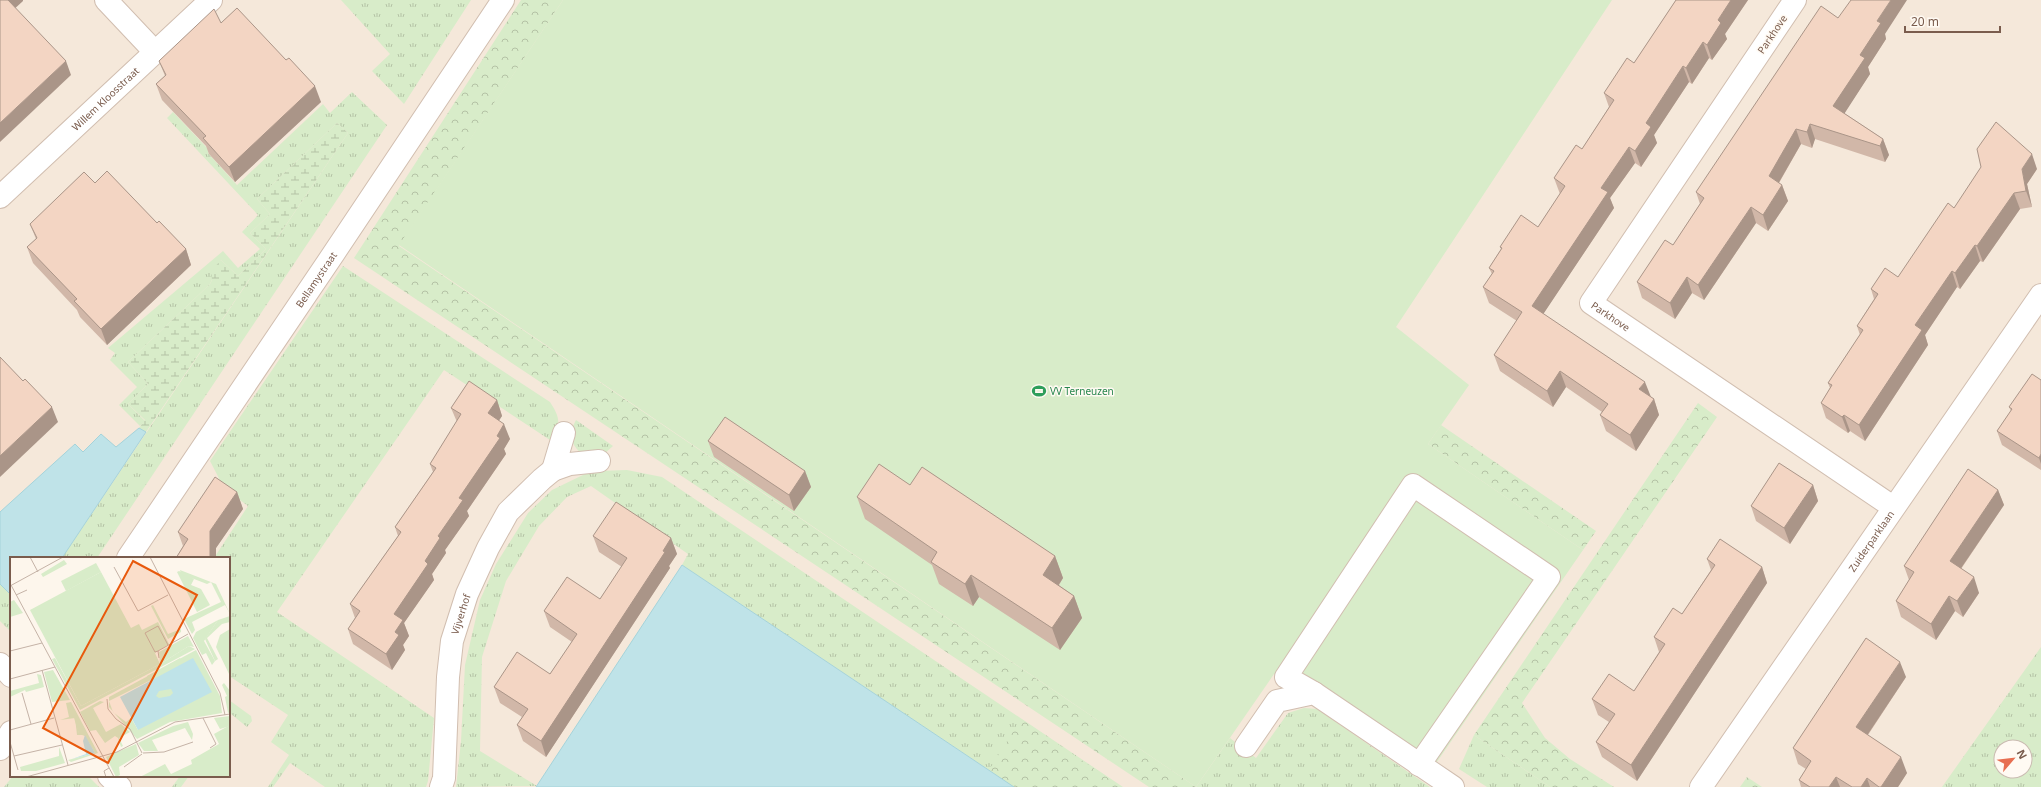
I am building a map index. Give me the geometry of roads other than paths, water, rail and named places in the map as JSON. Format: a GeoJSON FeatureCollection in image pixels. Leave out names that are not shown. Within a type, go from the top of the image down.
{"type":"FeatureCollection","features":[{"type":"Feature","properties":{"kind":"street"},"geometry":{"type":"LineString","coordinates":[[106,0],[155,52]]}},
{"type":"Feature","properties":{"kind":"street","name":"Willem Kloosstraat"},"geometry":{"type":"LineString","coordinates":[[0,197],[210,0]]}},
{"type":"Feature","properties":{"kind":"street","name":"Bellamystraat"},"geometry":{"type":"LineString","coordinates":[[129,557],[334,253],[502,0]]}},
{"type":"Feature","properties":{"kind":"street","name":"Parkhove"},"geometry":{"type":"LineString","coordinates":[[1795,0],[1591,303],[1893,507]]}},
{"type":"Feature","properties":{"kind":"street","name":"Zuiderparklaan"},"geometry":{"type":"LineString","coordinates":[[1701,787],[2041,294]]}},
{"type":"Feature","properties":{"kind":"street"},"geometry":{"type":"LineString","coordinates":[[553,470],[564,433]]}},
{"type":"Feature","properties":{"kind":"street","name":"Vijverhof"},"geometry":{"type":"LineString","coordinates":[[441,787],[444,778],[448,677],[452,641],[467,594],[488,548],[508,512],[553,470],[570,464],[599,461]]}},
{"type":"Feature","properties":{"kind":"street"},"geometry":{"type":"LineString","coordinates":[[1420,765],[1549,577],[1413,485],[1286,677],[1314,693],[1420,765],[1453,787]]}},
{"type":"Feature","properties":{"kind":"street"},"geometry":{"type":"LineString","coordinates":[[0,664],[10,675]]}},
{"type":"Feature","properties":{"kind":"street"},"geometry":{"type":"LineString","coordinates":[[1246,746],[1277,701],[1314,693]]}},
{"type":"Feature","properties":{"kind":"street"},"geometry":{"type":"LineString","coordinates":[[0,749],[10,734]]}},
{"type":"Feature","properties":{"kind":"street"},"geometry":{"type":"LineString","coordinates":[[110,777],[120,787]]}},
{"type":"Feature","properties":{"kind":"water"},"geometry":{"type":"Polygon","coordinates":[[[139,428],[146,432],[63,557],[10,557],[10,594],[0,584],[0,512],[75,444],[83,452],[101,434],[116,447],[139,428]]]}},
{"type":"Feature","properties":{"kind":"water"},"geometry":{"type":"Polygon","coordinates":[[[682,565],[1014,787],[536,787],[682,565]]]}},
{"type":"Feature","properties":{"kind":"place","name":"VV Terneuzen"},"geometry":{"type":"Point","coordinates":[1039,391]}}]}
